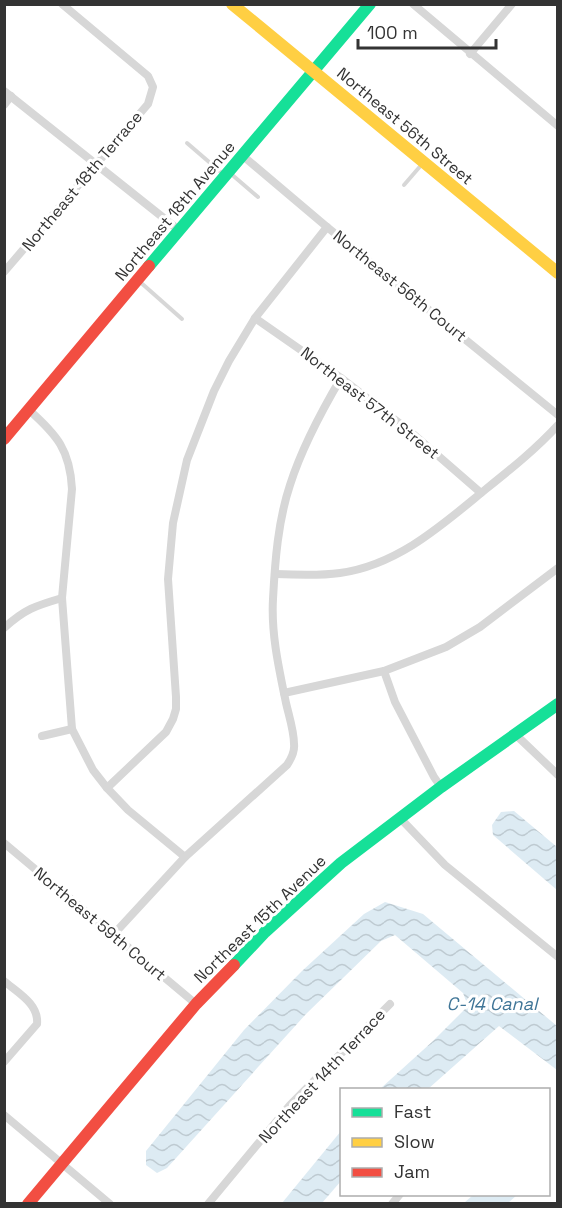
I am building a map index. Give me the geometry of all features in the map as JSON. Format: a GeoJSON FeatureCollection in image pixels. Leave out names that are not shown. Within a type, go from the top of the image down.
{"type":"FeatureCollection","features":[{"type":"Feature","properties":{"kind":"street","name":"Northeast 18th Terrace"},"geometry":{"type":"LineString","coordinates":[[4,272],[148,104],[153,87],[148,76],[62,4]]}},
{"type":"Feature","properties":{"kind":"street","name":"Northeast 56th Street"},"geometry":{"type":"LineString","coordinates":[[232,4],[558,273]]}},
{"type":"Feature","properties":{"kind":"street","name":"Northeast 18th Avenue"},"geometry":{"type":"LineString","coordinates":[[4,439],[370,4]]}},
{"type":"Feature","properties":{"kind":"street"},"geometry":{"type":"LineString","coordinates":[[413,4],[558,126]]}},
{"type":"Feature","properties":{"kind":"street"},"geometry":{"type":"LineString","coordinates":[[470,54],[512,4]]}},
{"type":"Feature","properties":{"kind":"street"},"geometry":{"type":"LineString","coordinates":[[4,105],[8,93],[180,231]]}},
{"type":"Feature","properties":{"kind":"street","name":"Northeast 56th Court"},"geometry":{"type":"LineString","coordinates":[[243,156],[558,415]]}},
{"type":"Feature","properties":{"kind":"street"},"geometry":{"type":"LineString","coordinates":[[107,788],[166,732],[176,709],[168,579],[173,523],[188,460],[214,391],[255,318],[327,227]]}},
{"type":"Feature","properties":{"kind":"street","name":"Northeast 57th Street"},"geometry":{"type":"LineString","coordinates":[[255,318],[341,378],[412,433],[481,493]]}},
{"type":"Feature","properties":{"kind":"street"},"geometry":{"type":"LineString","coordinates":[[113,935],[185,857],[291,759],[294,744],[277,662],[274,630],[273,601],[279,536],[289,487],[299,458],[318,416],[341,378]]}},
{"type":"Feature","properties":{"kind":"street"},"geometry":{"type":"LineString","coordinates":[[29,410],[62,446],[71,474],[72,489],[62,598],[72,729],[93,770],[107,788],[128,810],[185,857]]}},
{"type":"Feature","properties":{"kind":"street"},"geometry":{"type":"LineString","coordinates":[[276,574],[342,573],[376,563],[412,546],[439,528],[525,457],[558,425]]}},
{"type":"Feature","properties":{"kind":"street"},"geometry":{"type":"LineString","coordinates":[[284,693],[384,671],[446,647],[490,620],[558,568]]}},
{"type":"Feature","properties":{"kind":"street"},"geometry":{"type":"LineString","coordinates":[[4,628],[36,605],[62,598]]}},
{"type":"Feature","properties":{"kind":"street"},"geometry":{"type":"LineString","coordinates":[[384,671],[395,702],[441,787]]}},
{"type":"Feature","properties":{"kind":"street","name":"Northeast 15th Avenue"},"geometry":{"type":"LineString","coordinates":[[28,1203],[196,1004],[265,932],[341,863],[441,787],[558,704]]}},
{"type":"Feature","properties":{"kind":"street"},"geometry":{"type":"LineString","coordinates":[[42,736],[72,729]]}},
{"type":"Feature","properties":{"kind":"street"},"geometry":{"type":"LineString","coordinates":[[516,735],[558,775]]}},
{"type":"Feature","properties":{"kind":"street"},"geometry":{"type":"LineString","coordinates":[[400,818],[446,865],[558,957]]}},
{"type":"Feature","properties":{"kind":"street","name":"Northeast 59th Court"},"geometry":{"type":"LineString","coordinates":[[4,843],[196,1004]]}},
{"type":"Feature","properties":{"kind":"street"},"geometry":{"type":"LineString","coordinates":[[4,981],[34,1006],[38,1015],[37,1024],[4,1062]]}},
{"type":"Feature","properties":{"kind":"street","name":"Northeast 14th Terrace"},"geometry":{"type":"LineString","coordinates":[[208,1203],[290,1105],[390,1004]]}},
{"type":"Feature","properties":{"kind":"street"},"geometry":{"type":"LineString","coordinates":[[4,1115],[110,1203]]}},
{"type":"Feature","properties":{"kind":"lane"},"geometry":{"type":"LineString","coordinates":[[187,143],[258,197]]}},
{"type":"Feature","properties":{"kind":"lane"},"geometry":{"type":"LineString","coordinates":[[404,185],[423,162]]}},
{"type":"Feature","properties":{"kind":"lane"},"geometry":{"type":"LineString","coordinates":[[138,281],[182,319]]}},
{"type":"Feature","properties":{"kind":"water"},"geometry":{"type":"Polygon","coordinates":[[[514,811],[557,847],[557,890],[493,835],[492,825],[501,812],[514,811]]]}},
{"type":"Feature","properties":{"kind":"water","name":"C-14 Canal"},"geometry":{"type":"Polygon","coordinates":[[[385,902],[423,914],[557,1026],[557,1070],[499,1026],[429,1088],[381,1088],[468,1006],[463,993],[395,935],[381,941],[306,1014],[167,1168],[157,1173],[146,1165],[146,1151],[244,1030],[302,971],[364,914],[385,902]]]}},
{"type":"Feature","properties":{"kind":"water"},"geometry":{"type":"Polygon","coordinates":[[[340,1132],[340,1182],[322,1203],[282,1203],[340,1132]]]}},
{"type":"Feature","properties":{"kind":"water"},"geometry":{"type":"Polygon","coordinates":[[[472,1196],[516,1196],[508,1203],[464,1203],[472,1196]]]}},
{"type":"Feature","properties":{"kind":"traffic: fast"},"geometry":{"type":"LineString","coordinates":[[149,266],[370,4]]}},
{"type":"Feature","properties":{"kind":"traffic: fast"},"geometry":{"type":"LineString","coordinates":[[234,965],[265,932],[341,863],[441,787],[558,704]]}},
{"type":"Feature","properties":{"kind":"traffic: slow"},"geometry":{"type":"LineString","coordinates":[[232,4],[558,273]]}},
{"type":"Feature","properties":{"kind":"traffic: jam"},"geometry":{"type":"LineString","coordinates":[[4,439],[149,266]]}},
{"type":"Feature","properties":{"kind":"traffic: jam"},"geometry":{"type":"LineString","coordinates":[[28,1204],[196,1004],[234,965]]}}]}
